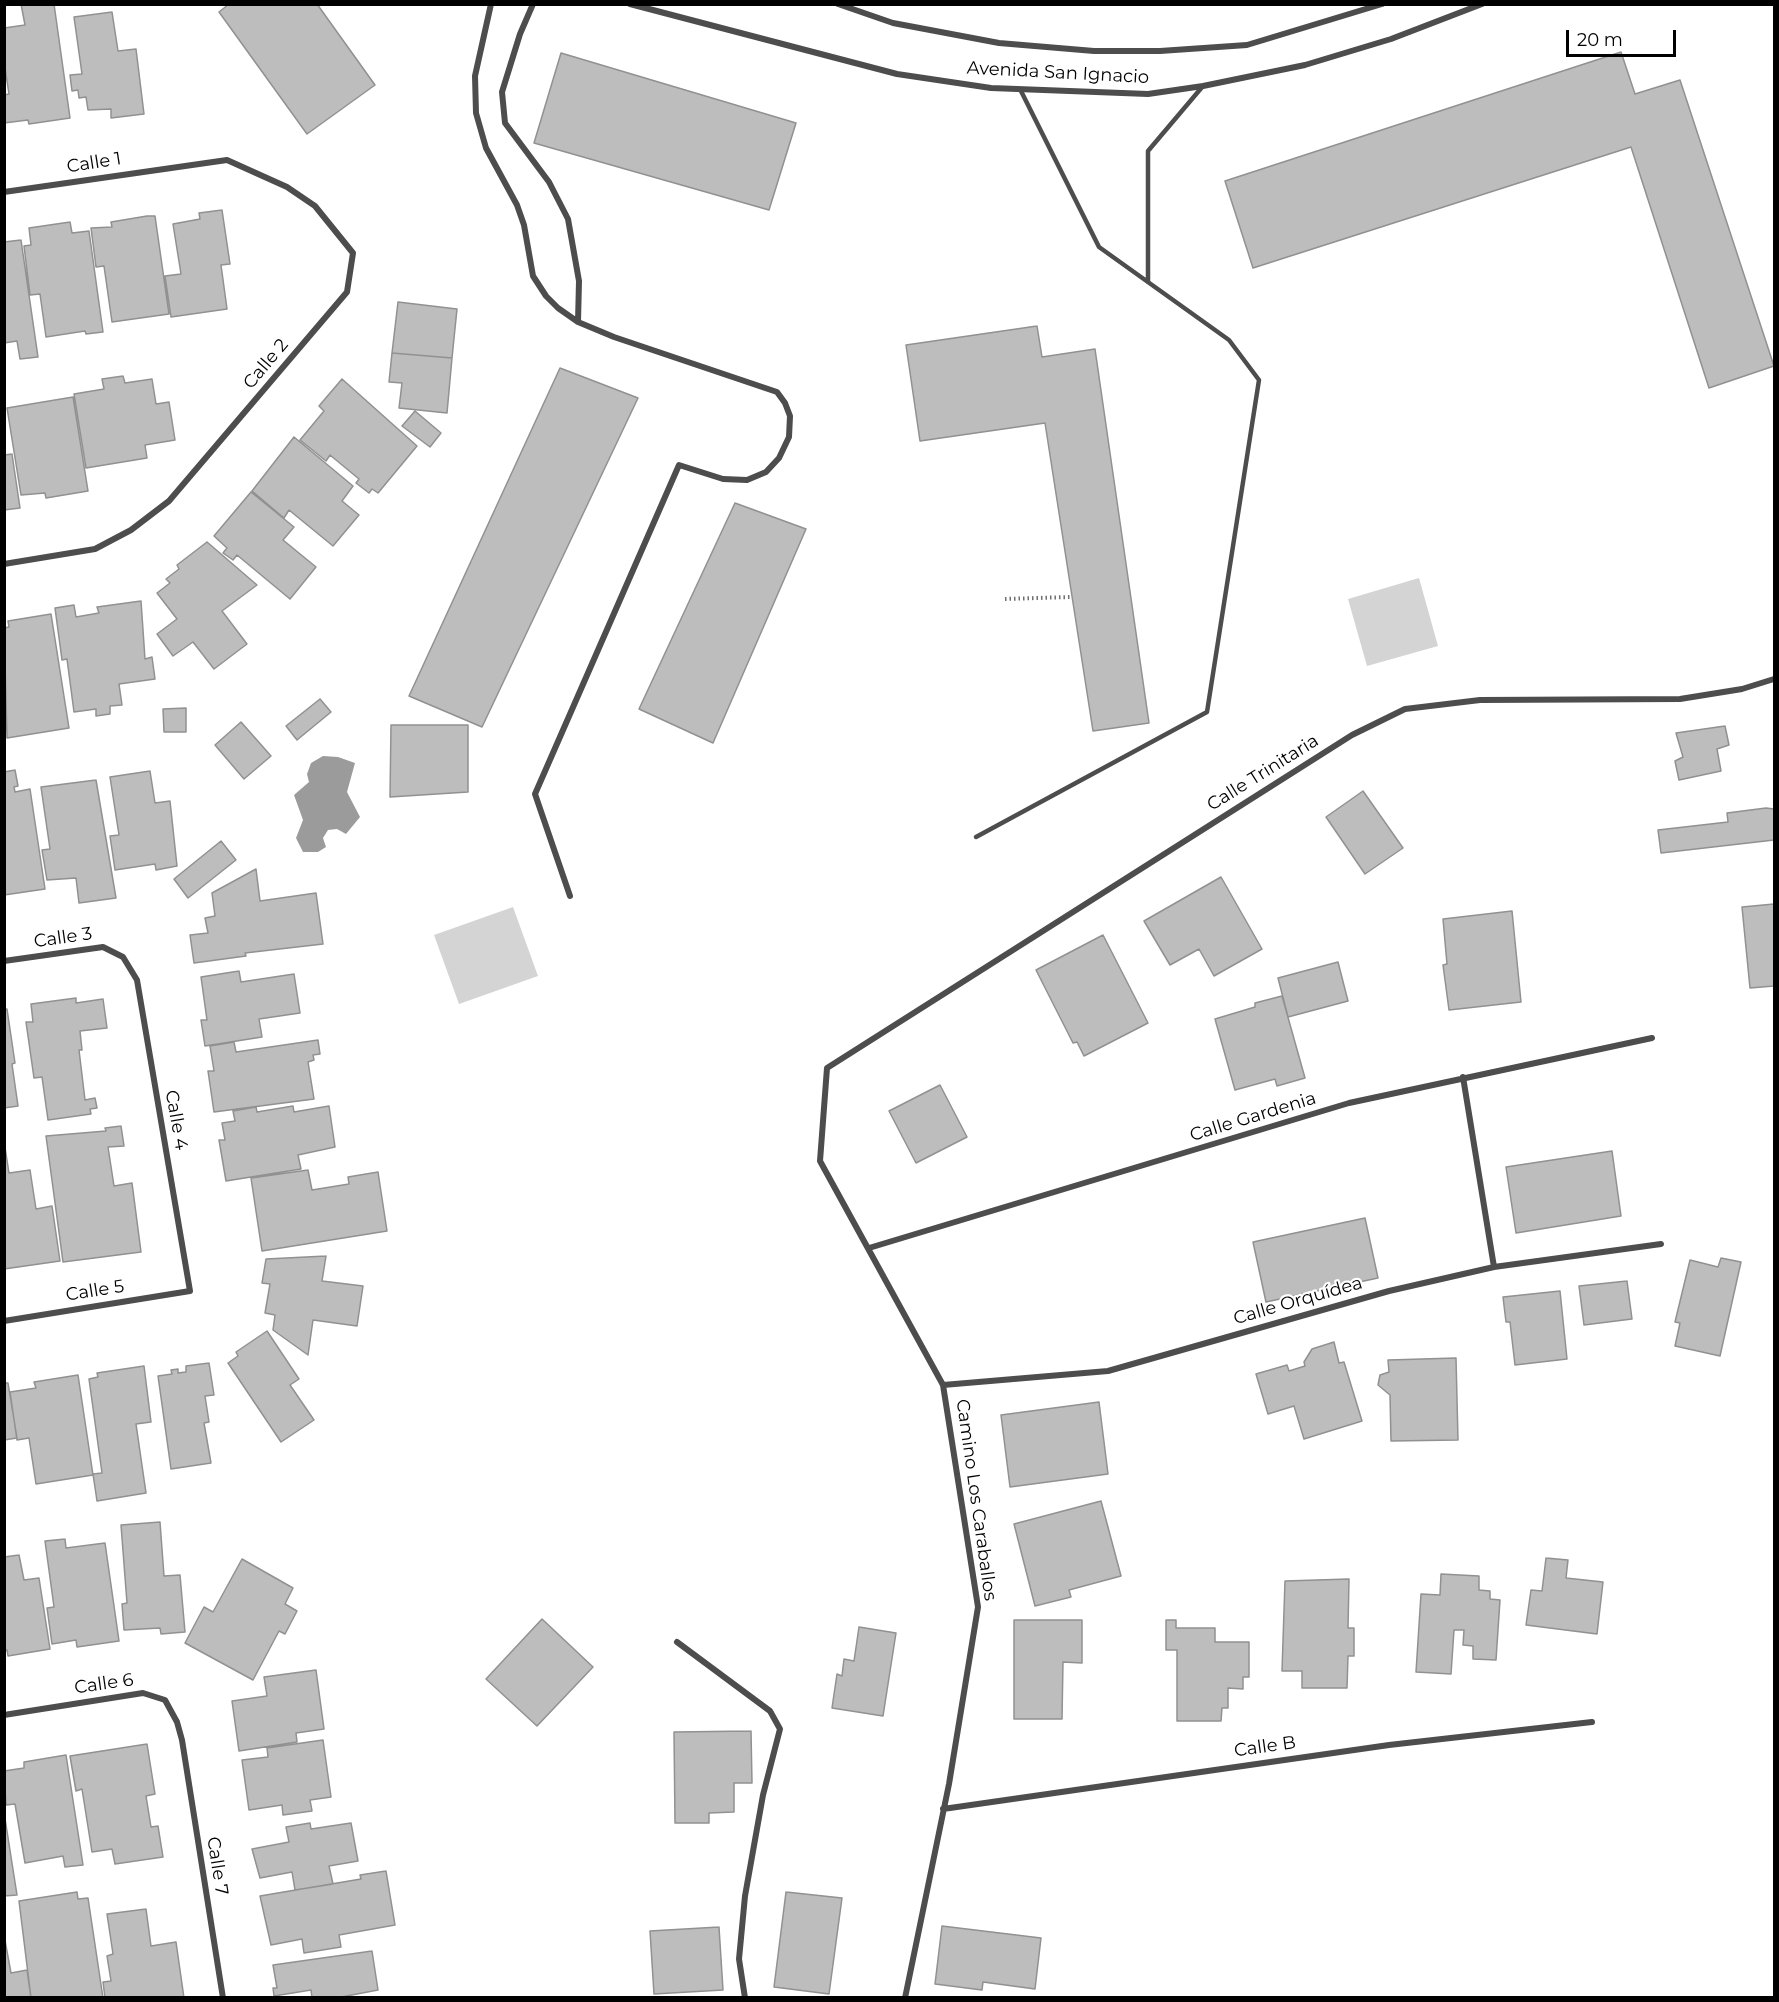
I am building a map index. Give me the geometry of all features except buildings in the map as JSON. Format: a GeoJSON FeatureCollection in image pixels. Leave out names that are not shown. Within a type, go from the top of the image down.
{"type":"FeatureCollection","features":[{"type":"Feature","properties":{"kind":"street"},"geometry":{"type":"LineString","coordinates":[[491,4],[475,76],[476,113],[486,148],[508,187],[524,225],[533,276],[558,308],[578,322],[615,337],[777,392],[786,403],[789,416],[789,437],[779,458],[766,472],[747,480],[723,479],[679,465],[535,794],[570,896]]}},
{"type":"Feature","properties":{"kind":"street"},"geometry":{"type":"LineString","coordinates":[[533,4],[520,34],[502,92],[505,123],[549,182],[568,219],[579,281],[578,322]]}},
{"type":"Feature","properties":{"kind":"street","name":"Avenida San Ignacio"},"geometry":{"type":"LineString","coordinates":[[630,4],[897,74],[991,88],[1148,94],[1203,86],[1305,65],[1391,39],[1482,4]]}},
{"type":"Feature","properties":{"kind":"street","name":"Avenida San Ignacio"},"geometry":{"type":"LineString","coordinates":[[838,4],[893,23],[999,43],[1094,51],[1160,51],[1247,45],[1382,4]]}},
{"type":"Feature","properties":{"kind":"street","name":"Calle 2"},"geometry":{"type":"LineString","coordinates":[[4,564],[94,549],[131,530],[169,501],[347,292],[353,253],[315,206],[287,187],[227,160],[188,164]]}},
{"type":"Feature","properties":{"kind":"street","name":"Calle 1"},"geometry":{"type":"LineString","coordinates":[[4,192],[188,164]]}},
{"type":"Feature","properties":{"kind":"street","name":"Calle Trinitaria"},"geometry":{"type":"LineString","coordinates":[[827,1068],[1352,735],[1405,710],[1480,700],[1680,699],[1742,689],[1774,680]]}},
{"type":"Feature","properties":{"kind":"street","name":"Calle 3"},"geometry":{"type":"LineString","coordinates":[[4,961],[103,947],[123,957]]}},
{"type":"Feature","properties":{"kind":"street","name":"Calle 4"},"geometry":{"type":"LineString","coordinates":[[123,957],[137,981],[190,1291]]}},
{"type":"Feature","properties":{"kind":"street","name":"Calle Gardenia"},"geometry":{"type":"LineString","coordinates":[[869,1248],[1349,1103],[1652,1038]]}},
{"type":"Feature","properties":{"kind":"street","name":"Camino Los Caraballos"},"geometry":{"type":"LineString","coordinates":[[827,1068],[820,1161],[943,1385],[978,1607],[943,1809],[905,1998]]}},
{"type":"Feature","properties":{"kind":"street"},"geometry":{"type":"LineString","coordinates":[[1463,1077],[1494,1267]]}},
{"type":"Feature","properties":{"kind":"street","name":"Calle Orquídea"},"geometry":{"type":"LineString","coordinates":[[943,1385],[1108,1371],[1389,1291],[1494,1267],[1661,1244]]}},
{"type":"Feature","properties":{"kind":"street","name":"Calle 5"},"geometry":{"type":"LineString","coordinates":[[4,1321],[190,1291]]}},
{"type":"Feature","properties":{"kind":"street"},"geometry":{"type":"LineString","coordinates":[[677,1642],[770,1711],[780,1729],[763,1795],[745,1896],[739,1959],[745,1998]]}},
{"type":"Feature","properties":{"kind":"street","name":"Calle 6"},"geometry":{"type":"LineString","coordinates":[[4,1715],[143,1693],[165,1700],[177,1722],[182,1740]]}},
{"type":"Feature","properties":{"kind":"street","name":"Calle B"},"geometry":{"type":"LineString","coordinates":[[943,1809],[1389,1744],[1592,1722]]}},
{"type":"Feature","properties":{"kind":"street","name":"Calle 7"},"geometry":{"type":"LineString","coordinates":[[182,1740],[223,1998]]}},
{"type":"Feature","properties":{"kind":"lane"},"geometry":{"type":"LineString","coordinates":[[1148,282],[1148,151],[1203,86]]}},
{"type":"Feature","properties":{"kind":"lane"},"geometry":{"type":"LineString","coordinates":[[976,837],[1207,712],[1259,380],[1229,340],[1099,247],[1020,89]]}},
{"type":"Feature","properties":{"kind":"path"},"geometry":{"type":"LineString","coordinates":[[1005,599],[1070,597]]}},
{"type":"Feature","properties":{"kind":"shaded area"},"geometry":{"type":"Polygon","coordinates":[[[1419,578],[1438,646],[1367,666],[1348,599],[1419,578]]]}},
{"type":"Feature","properties":{"kind":"shaded area"},"geometry":{"type":"Polygon","coordinates":[[[323,756],[338,757],[355,763],[347,792],[360,817],[346,834],[337,829],[328,830],[323,838],[326,847],[318,852],[303,852],[296,838],[303,820],[294,795],[309,782],[307,774],[311,763],[323,756]]]}},
{"type":"Feature","properties":{"kind":"shaded area"},"geometry":{"type":"Polygon","coordinates":[[[513,907],[538,976],[459,1004],[434,935],[513,907]]]}}]}
